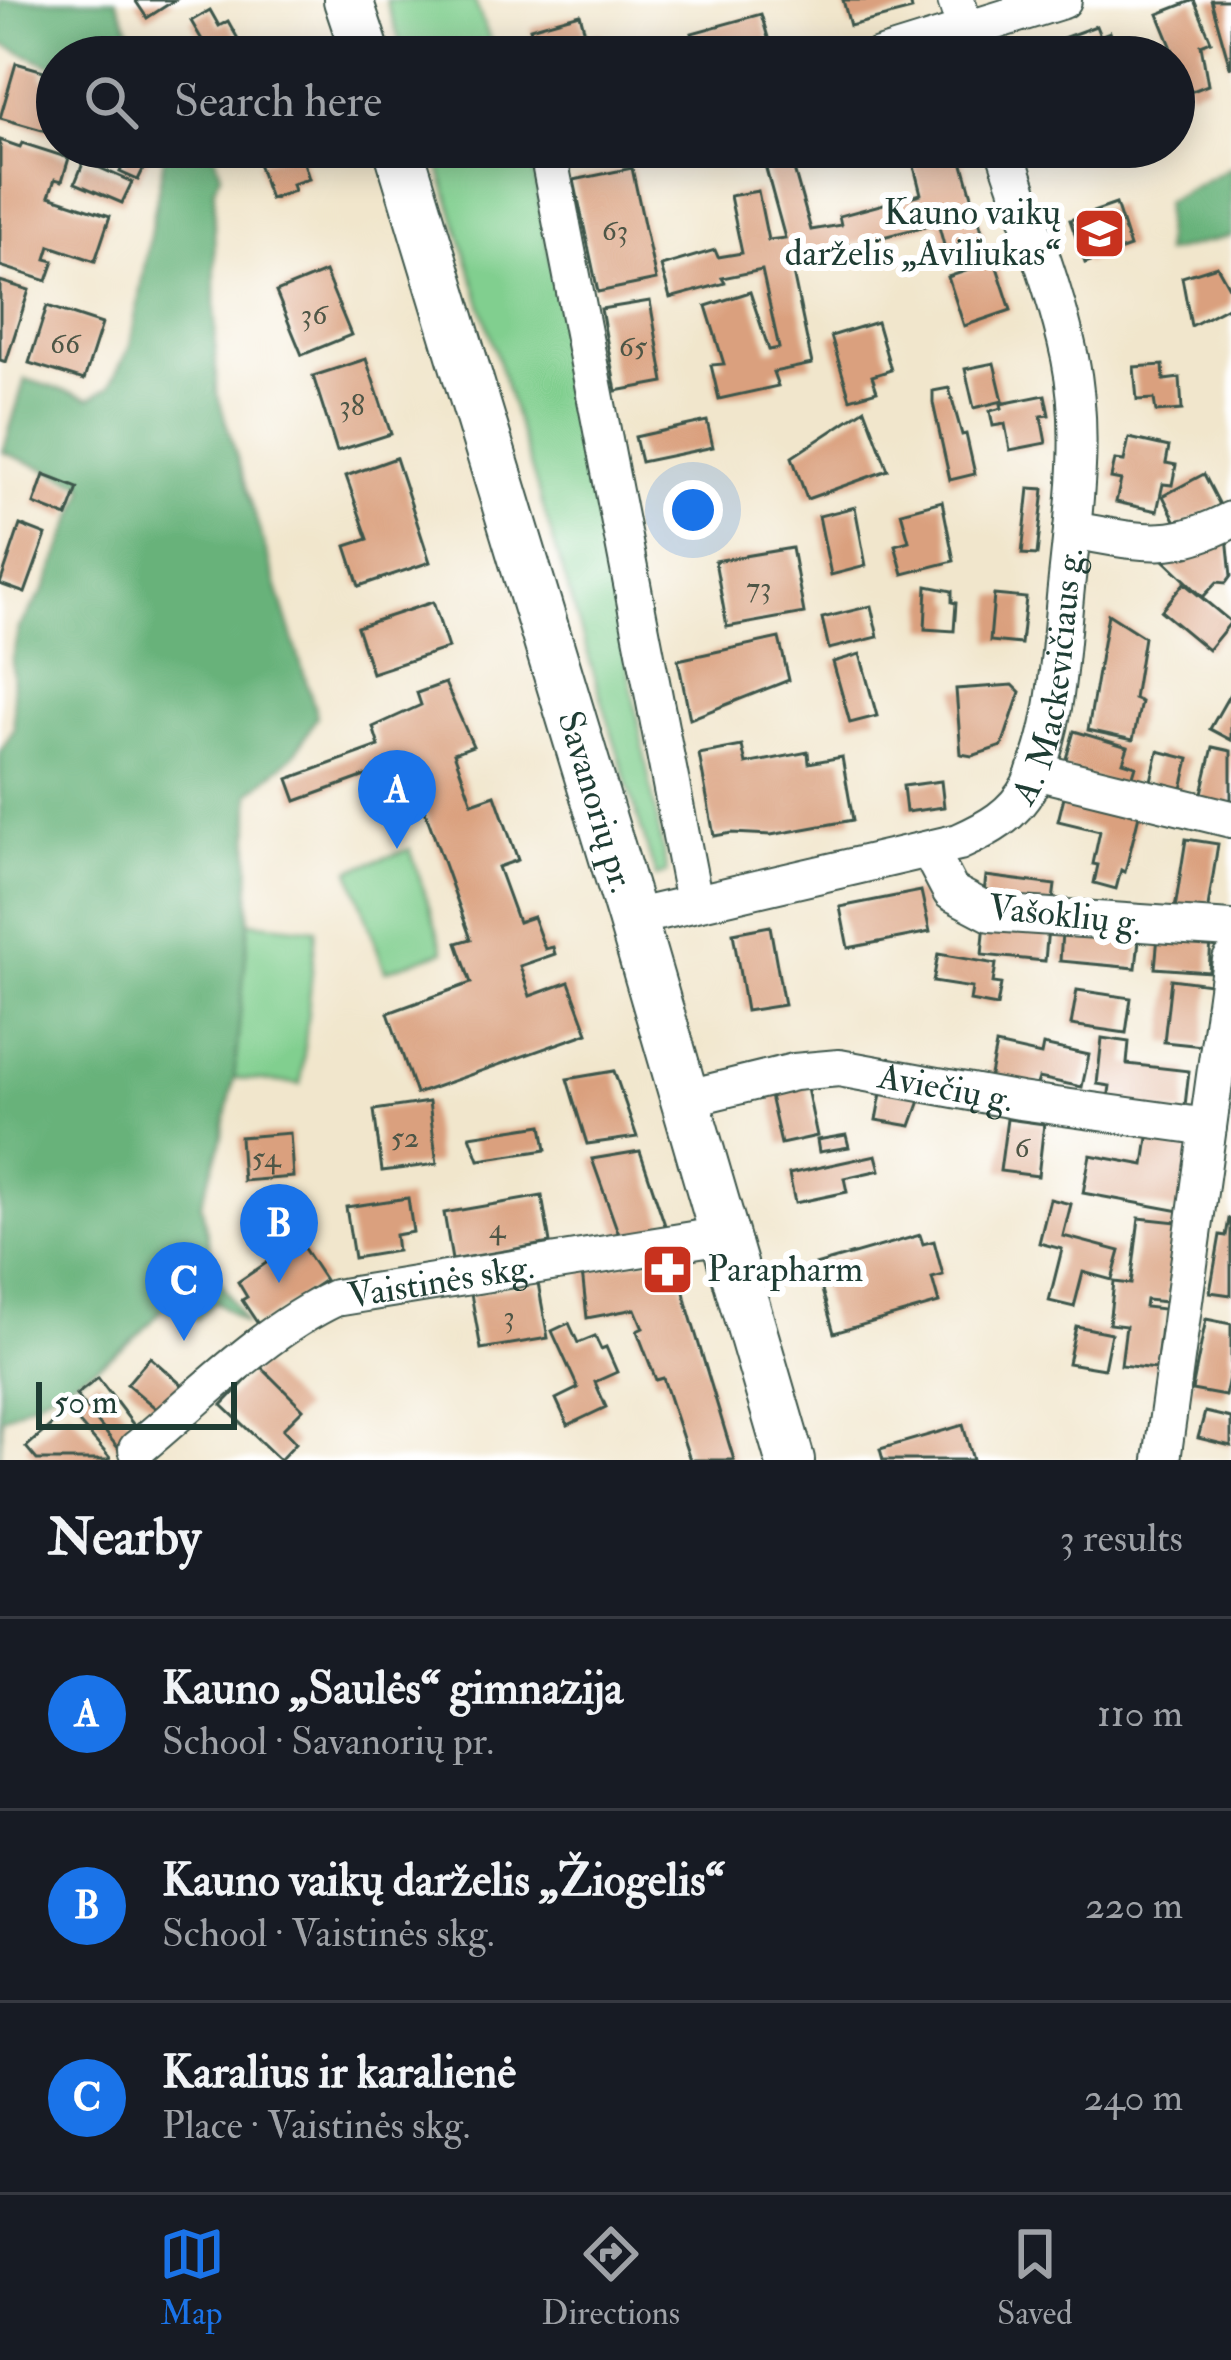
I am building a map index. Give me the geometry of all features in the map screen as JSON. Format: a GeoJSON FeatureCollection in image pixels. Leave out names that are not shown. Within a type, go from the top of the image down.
{"type":"FeatureCollection","features":[{"type":"Feature","properties":{"kind":"main road"},"geometry":{"type":"LineString","coordinates":[[348,0],[360,36]]}},
{"type":"Feature","properties":{"kind":"main road","name":"Savanorių pr."},"geometry":{"type":"LineString","coordinates":[[404,168],[632,918],[790,1460]]}},
{"type":"Feature","properties":{"kind":"street"},"geometry":{"type":"LineString","coordinates":[[966,30],[1063,0]]}},
{"type":"Feature","properties":{"kind":"street"},"geometry":{"type":"LineString","coordinates":[[553,168],[694,902]]}},
{"type":"Feature","properties":{"kind":"street","name":"A. Mackevičiaus g."},"geometry":{"type":"LineString","coordinates":[[632,918],[974,836],[1007,815],[1027,790],[1045,740],[1059,657],[1078,454],[1077,405],[1070,358],[1011,168]]}},
{"type":"Feature","properties":{"kind":"street"},"geometry":{"type":"LineString","coordinates":[[1072,530],[1156,544],[1194,537],[1231,520]]}},
{"type":"Feature","properties":{"kind":"street"},"geometry":{"type":"LineString","coordinates":[[1035,771],[1231,819]]}},
{"type":"Feature","properties":{"kind":"street","name":"Vašoklių g."},"geometry":{"type":"LineString","coordinates":[[929,850],[952,892],[992,914],[1231,929]]}},
{"type":"Feature","properties":{"kind":"street"},"geometry":{"type":"LineString","coordinates":[[1162,1460],[1231,960]]}},
{"type":"Feature","properties":{"kind":"street","name":"Aviečių g."},"geometry":{"type":"LineString","coordinates":[[684,1099],[794,1072],[839,1068],[1020,1102],[1208,1127]]}},
{"type":"Feature","properties":{"kind":"street","name":"Vaistinės skg."},"geometry":{"type":"LineString","coordinates":[[137,1449],[262,1346],[335,1298],[724,1235]]}},
{"type":"Feature","properties":{"kind":"green space"},"geometry":{"type":"Polygon","coordinates":[[[0,0],[116,0],[134,36],[36,36],[36,59],[0,43],[0,0]]]}},
{"type":"Feature","properties":{"kind":"green space"},"geometry":{"type":"Polygon","coordinates":[[[386,0],[474,0],[489,36],[398,36],[386,0]]]}},
{"type":"Feature","properties":{"kind":"green space"},"geometry":{"type":"Polygon","coordinates":[[[1231,167],[1231,236],[1164,253],[1165,202],[1231,167]]]}},
{"type":"Feature","properties":{"kind":"green space"},"geometry":{"type":"Polygon","coordinates":[[[162,168],[219,168],[214,188],[216,390],[317,716],[295,754],[250,793],[249,922],[234,1078],[219,1149],[201,1203],[215,1272],[246,1324],[215,1301],[197,1319],[162,1309],[109,1358],[2,1418],[0,1460],[0,752],[14,729],[12,658],[19,628],[46,587],[85,489],[83,484],[3,452],[25,379],[90,399],[109,387],[130,346],[162,168]]]}},
{"type":"Feature","properties":{"kind":"green space"},"geometry":{"type":"Polygon","coordinates":[[[439,168],[533,168],[667,873],[656,877],[439,168]]]}},
{"type":"Feature","properties":{"kind":"green space"},"geometry":{"type":"Polygon","coordinates":[[[410,849],[444,951],[385,971],[350,870],[410,849]]]}},
{"type":"Feature","properties":{"kind":"green space"},"geometry":{"type":"Polygon","coordinates":[[[249,922],[316,929],[301,1084],[234,1078],[249,922]]]}},
{"type":"Feature","properties":{"kind":"building"},"geometry":{"type":"Polygon","coordinates":[[[135,0],[175,0],[147,18],[135,0]]]}},
{"type":"Feature","properties":{"kind":"building"},"geometry":{"type":"Polygon","coordinates":[[[843,0],[910,0],[912,10],[850,26],[843,0]]]}},
{"type":"Feature","properties":{"kind":"building"},"geometry":{"type":"Polygon","coordinates":[[[1194,0],[1211,41],[1201,45],[1208,85],[1195,90],[1195,36],[1167,36],[1158,14],[1194,0]]]}},
{"type":"Feature","properties":{"kind":"building"},"geometry":{"type":"Polygon","coordinates":[[[1211,0],[1231,0],[1231,67],[1230,67],[1211,0]]]}},
{"type":"Feature","properties":{"kind":"building"},"geometry":{"type":"Polygon","coordinates":[[[210,10],[219,26],[228,21],[236,36],[200,36],[191,21],[210,10]]]}},
{"type":"Feature","properties":{"kind":"building"},"geometry":{"type":"Polygon","coordinates":[[[580,14],[586,36],[532,36],[530,28],[580,14]]]}},
{"type":"Feature","properties":{"kind":"building"},"geometry":{"type":"Polygon","coordinates":[[[761,14],[768,36],[693,36],[761,14]]]}},
{"type":"Feature","properties":{"kind":"building"},"geometry":{"type":"Polygon","coordinates":[[[1096,26],[1100,36],[1069,36],[1096,26]]]}},
{"type":"Feature","properties":{"kind":"building"},"geometry":{"type":"Polygon","coordinates":[[[16,63],[36,69],[36,128],[0,118],[16,63]]]}},
{"type":"Feature","properties":{"kind":"building"},"geometry":{"type":"Polygon","coordinates":[[[0,140],[36,147],[36,168],[66,168],[62,181],[55,179],[49,196],[110,216],[95,261],[50,246],[46,259],[54,261],[47,281],[0,266],[0,140]]]}},
{"type":"Feature","properties":{"kind":"building"},"geometry":{"type":"Polygon","coordinates":[[[81,168],[100,168],[132,182],[122,203],[75,183],[81,168]]]}},
{"type":"Feature","properties":{"kind":"building"},"geometry":{"type":"Polygon","coordinates":[[[122,168],[144,168],[138,180],[120,172],[122,168]]]}},
{"type":"Feature","properties":{"kind":"building"},"geometry":{"type":"Polygon","coordinates":[[[260,168],[306,168],[309,179],[292,184],[294,191],[270,199],[260,168]]]}},
{"type":"Feature","properties":{"kind":"building"},"geometry":{"type":"Polygon","coordinates":[[[632,168],[656,280],[598,292],[574,180],[632,168]]]}},
{"type":"Feature","properties":{"kind":"building"},"geometry":{"type":"Polygon","coordinates":[[[766,168],[794,168],[811,230],[841,225],[839,216],[921,194],[914,168],[964,168],[984,238],[945,249],[938,223],[791,263],[812,364],[773,372],[778,386],[719,399],[711,365],[724,364],[706,306],[750,292],[769,350],[779,348],[762,270],[722,278],[725,283],[670,298],[661,266],[715,250],[718,257],[742,253],[730,196],[758,191],[768,240],[785,238],[766,168]]]}},
{"type":"Feature","properties":{"kind":"building","name":"Kauno vaikų darželis „Aviliukas“"},"geometry":{"type":"Polygon","coordinates":[[[1116,204],[1130,247],[1085,263],[1070,220],[1116,204]]]}},
{"type":"Feature","properties":{"kind":"building"},"geometry":{"type":"Polygon","coordinates":[[[995,261],[1011,310],[964,326],[948,277],[995,261]]]}},
{"type":"Feature","properties":{"kind":"building"},"geometry":{"type":"Polygon","coordinates":[[[1217,266],[1231,291],[1231,305],[1191,326],[1182,277],[1217,266]]]}},
{"type":"Feature","properties":{"kind":"building"},"geometry":{"type":"Polygon","coordinates":[[[325,272],[351,335],[302,355],[276,292],[325,272]]]}},
{"type":"Feature","properties":{"kind":"building"},"geometry":{"type":"Polygon","coordinates":[[[0,281],[29,290],[6,362],[0,360],[0,281]]]}},
{"type":"Feature","properties":{"kind":"building"},"geometry":{"type":"Polygon","coordinates":[[[650,301],[664,382],[616,391],[601,309],[650,301]]]}},
{"type":"Feature","properties":{"kind":"building"},"geometry":{"type":"Polygon","coordinates":[[[47,306],[102,324],[84,380],[29,363],[47,306]]]}},
{"type":"Feature","properties":{"kind":"building"},"geometry":{"type":"Polygon","coordinates":[[[877,322],[891,370],[872,376],[877,391],[850,399],[831,336],[877,322]]]}},
{"type":"Feature","properties":{"kind":"building"},"geometry":{"type":"Polygon","coordinates":[[[366,359],[391,434],[337,451],[313,376],[366,359]]]}},
{"type":"Feature","properties":{"kind":"building"},"geometry":{"type":"Polygon","coordinates":[[[994,363],[1003,401],[974,408],[965,369],[994,363]]]}},
{"type":"Feature","properties":{"kind":"building"},"geometry":{"type":"Polygon","coordinates":[[[1163,365],[1164,380],[1180,378],[1182,410],[1156,412],[1154,399],[1137,400],[1134,367],[1163,365]]]}},
{"type":"Feature","properties":{"kind":"building"},"geometry":{"type":"Polygon","coordinates":[[[949,388],[975,474],[950,480],[933,403],[933,391],[949,388]]]}},
{"type":"Feature","properties":{"kind":"building"},"geometry":{"type":"Polygon","coordinates":[[[1045,395],[1049,415],[1041,416],[1046,443],[1010,450],[1005,424],[993,426],[990,411],[1002,408],[1001,404],[1045,395]]]}},
{"type":"Feature","properties":{"kind":"building"},"geometry":{"type":"Polygon","coordinates":[[[865,409],[888,470],[807,499],[792,457],[865,409]]]}},
{"type":"Feature","properties":{"kind":"building"},"geometry":{"type":"Polygon","coordinates":[[[707,421],[713,447],[641,462],[635,437],[707,421]]]}},
{"type":"Feature","properties":{"kind":"building"},"geometry":{"type":"Polygon","coordinates":[[[1129,438],[1169,447],[1166,463],[1176,465],[1172,485],[1163,484],[1157,511],[1116,502],[1121,480],[1111,478],[1115,460],[1124,461],[1129,438]]]}},
{"type":"Feature","properties":{"kind":"building"},"geometry":{"type":"Polygon","coordinates":[[[396,458],[430,562],[359,586],[346,546],[368,539],[346,476],[396,458]]]}},
{"type":"Feature","properties":{"kind":"building"},"geometry":{"type":"Polygon","coordinates":[[[1204,474],[1220,505],[1178,526],[1163,496],[1204,474]]]}},
{"type":"Feature","properties":{"kind":"building"},"geometry":{"type":"Polygon","coordinates":[[[44,475],[78,488],[67,517],[34,504],[44,475]]]}},
{"type":"Feature","properties":{"kind":"building"},"geometry":{"type":"Polygon","coordinates":[[[1029,488],[1044,489],[1037,555],[1022,554],[1029,488]]]}},
{"type":"Feature","properties":{"kind":"building"},"geometry":{"type":"Polygon","coordinates":[[[942,501],[954,561],[903,574],[895,545],[909,541],[901,512],[942,501]]]}},
{"type":"Feature","properties":{"kind":"building"},"geometry":{"type":"Polygon","coordinates":[[[855,507],[866,566],[831,575],[819,516],[855,507]]]}},
{"type":"Feature","properties":{"kind":"building"},"geometry":{"type":"Polygon","coordinates":[[[20,525],[46,535],[25,593],[0,584],[20,525]]]}},
{"type":"Feature","properties":{"kind":"building"},"geometry":{"type":"Polygon","coordinates":[[[1227,536],[1231,576],[1226,583],[1217,582],[1203,597],[1162,558],[1227,536]]]}},
{"type":"Feature","properties":{"kind":"building"},"geometry":{"type":"Polygon","coordinates":[[[792,548],[804,613],[727,627],[715,561],[792,548]]]}},
{"type":"Feature","properties":{"kind":"building"},"geometry":{"type":"Polygon","coordinates":[[[1184,583],[1231,622],[1208,650],[1161,611],[1184,583]]]}},
{"type":"Feature","properties":{"kind":"building"},"geometry":{"type":"Polygon","coordinates":[[[927,586],[952,591],[954,631],[925,629],[927,586]]]}},
{"type":"Feature","properties":{"kind":"building"},"geometry":{"type":"Polygon","coordinates":[[[994,595],[1026,598],[1021,644],[990,641],[994,595]]]}},
{"type":"Feature","properties":{"kind":"building"},"geometry":{"type":"Polygon","coordinates":[[[433,602],[448,648],[372,673],[357,627],[433,602]]]}},
{"type":"Feature","properties":{"kind":"building"},"geometry":{"type":"Polygon","coordinates":[[[871,606],[878,637],[829,649],[822,618],[871,606]]]}},
{"type":"Feature","properties":{"kind":"building"},"geometry":{"type":"Polygon","coordinates":[[[1108,614],[1144,637],[1134,699],[1141,702],[1133,740],[1088,730],[1108,614]]]}},
{"type":"Feature","properties":{"kind":"building"},"geometry":{"type":"Polygon","coordinates":[[[779,638],[789,680],[690,719],[678,660],[779,638]]]}},
{"type":"Feature","properties":{"kind":"building"},"geometry":{"type":"Polygon","coordinates":[[[860,654],[877,716],[850,723],[833,662],[860,654]]]}},
{"type":"Feature","properties":{"kind":"building"},"geometry":{"type":"Polygon","coordinates":[[[445,683],[473,746],[454,753],[472,803],[495,795],[518,860],[498,867],[518,922],[533,917],[545,949],[553,947],[555,954],[520,966],[530,996],[569,982],[588,1033],[416,1094],[388,1013],[471,983],[457,943],[471,939],[407,761],[296,801],[288,779],[379,746],[373,727],[421,705],[417,693],[445,683]]]}},
{"type":"Feature","properties":{"kind":"building"},"geometry":{"type":"Polygon","coordinates":[[[1013,685],[1020,692],[1002,746],[972,756],[961,754],[956,689],[1013,685]]]}},
{"type":"Feature","properties":{"kind":"building"},"geometry":{"type":"Polygon","coordinates":[[[1231,692],[1231,740],[1210,729],[1231,692]]]}},
{"type":"Feature","properties":{"kind":"building"},"geometry":{"type":"Polygon","coordinates":[[[1074,731],[1128,747],[1123,762],[1136,766],[1129,789],[1063,769],[1074,731]]]}},
{"type":"Feature","properties":{"kind":"building"},"geometry":{"type":"Polygon","coordinates":[[[742,746],[746,764],[808,752],[809,763],[842,757],[853,820],[771,835],[714,836],[699,754],[742,746]]]}},
{"type":"Feature","properties":{"kind":"building"},"geometry":{"type":"Polygon","coordinates":[[[1213,747],[1231,751],[1231,809],[1200,801],[1213,747]]]}},
{"type":"Feature","properties":{"kind":"building"},"geometry":{"type":"Polygon","coordinates":[[[1158,751],[1189,759],[1180,797],[1149,789],[1158,751]]]}},
{"type":"Feature","properties":{"kind":"building"},"geometry":{"type":"Polygon","coordinates":[[[941,781],[944,807],[906,812],[903,786],[941,781]]]}},
{"type":"Feature","properties":{"kind":"building"},"geometry":{"type":"Polygon","coordinates":[[[1066,789],[1141,807],[1125,872],[1121,870],[1116,889],[1094,883],[1100,831],[1058,821],[1066,789]]]}},
{"type":"Feature","properties":{"kind":"building"},"geometry":{"type":"Polygon","coordinates":[[[1186,839],[1218,844],[1206,920],[1174,915],[1186,839]]]}},
{"type":"Feature","properties":{"kind":"building"},"geometry":{"type":"Polygon","coordinates":[[[986,876],[1055,885],[1052,909],[983,901],[986,876]]]}},
{"type":"Feature","properties":{"kind":"building"},"geometry":{"type":"Polygon","coordinates":[[[921,891],[930,932],[848,948],[840,907],[921,891]]]}},
{"type":"Feature","properties":{"kind":"building"},"geometry":{"type":"Polygon","coordinates":[[[985,922],[1048,928],[1045,961],[982,955],[985,922]]]}},
{"type":"Feature","properties":{"kind":"building"},"geometry":{"type":"Polygon","coordinates":[[[770,926],[784,1005],[746,1011],[733,933],[770,926]]]}},
{"type":"Feature","properties":{"kind":"building"},"geometry":{"type":"Polygon","coordinates":[[[1062,933],[1139,940],[1136,968],[1060,961],[1062,933]]]}},
{"type":"Feature","properties":{"kind":"building"},"geometry":{"type":"Polygon","coordinates":[[[1158,936],[1211,939],[1209,972],[1155,968],[1158,936]]]}},
{"type":"Feature","properties":{"kind":"building"},"geometry":{"type":"Polygon","coordinates":[[[938,954],[996,964],[993,983],[1001,984],[997,1006],[970,1001],[972,988],[933,982],[938,954]]]}},
{"type":"Feature","properties":{"kind":"building"},"geometry":{"type":"Polygon","coordinates":[[[1171,979],[1210,984],[1203,1046],[1164,1042],[1171,979]]]}},
{"type":"Feature","properties":{"kind":"building"},"geometry":{"type":"Polygon","coordinates":[[[1077,990],[1131,998],[1126,1033],[1071,1025],[1077,990]]]}},
{"type":"Feature","properties":{"kind":"building"},"geometry":{"type":"Polygon","coordinates":[[[1102,1038],[1129,1042],[1127,1064],[1189,1071],[1184,1114],[1107,1106],[1110,1086],[1097,1084],[1102,1038]]]}},
{"type":"Feature","properties":{"kind":"building"},"geometry":{"type":"Polygon","coordinates":[[[996,1045],[1041,1055],[1043,1045],[1089,1055],[1082,1087],[1039,1078],[1035,1091],[989,1080],[996,1045]]]}},
{"type":"Feature","properties":{"kind":"building"},"geometry":{"type":"Polygon","coordinates":[[[614,1071],[637,1137],[587,1144],[567,1079],[614,1071]]]}},
{"type":"Feature","properties":{"kind":"building"},"geometry":{"type":"Polygon","coordinates":[[[805,1079],[817,1136],[781,1144],[768,1087],[805,1079]]]}},
{"type":"Feature","properties":{"kind":"building"},"geometry":{"type":"Polygon","coordinates":[[[882,1088],[922,1095],[911,1126],[876,1120],[882,1088]]]}},
{"type":"Feature","properties":{"kind":"building"},"geometry":{"type":"Polygon","coordinates":[[[429,1102],[437,1164],[382,1171],[374,1110],[429,1102]]]}},
{"type":"Feature","properties":{"kind":"building"},"geometry":{"type":"Polygon","coordinates":[[[1007,1119],[1044,1124],[1038,1176],[1000,1171],[1007,1119]]]}},
{"type":"Feature","properties":{"kind":"building"},"geometry":{"type":"Polygon","coordinates":[[[542,1125],[546,1150],[479,1160],[470,1136],[542,1125]]]}},
{"type":"Feature","properties":{"kind":"building"},"geometry":{"type":"Polygon","coordinates":[[[1149,1131],[1193,1139],[1180,1211],[1083,1193],[1090,1155],[1144,1165],[1149,1131]]]}},
{"type":"Feature","properties":{"kind":"building"},"geometry":{"type":"Polygon","coordinates":[[[290,1133],[293,1177],[243,1181],[240,1137],[290,1133]]]}},
{"type":"Feature","properties":{"kind":"building"},"geometry":{"type":"Polygon","coordinates":[[[846,1135],[849,1147],[819,1152],[817,1140],[846,1135]]]}},
{"type":"Feature","properties":{"kind":"building"},"geometry":{"type":"Polygon","coordinates":[[[640,1151],[667,1231],[619,1235],[592,1159],[640,1151]]]}},
{"type":"Feature","properties":{"kind":"building"},"geometry":{"type":"Polygon","coordinates":[[[876,1155],[880,1170],[844,1178],[847,1192],[795,1203],[789,1174],[876,1155]]]}},
{"type":"Feature","properties":{"kind":"building"},"geometry":{"type":"Polygon","coordinates":[[[542,1196],[550,1243],[452,1260],[444,1213],[542,1196]]]}},
{"type":"Feature","properties":{"kind":"building"},"geometry":{"type":"Polygon","coordinates":[[[408,1198],[413,1232],[395,1235],[397,1251],[354,1258],[346,1207],[408,1198]]]}},
{"type":"Feature","properties":{"kind":"building"},"geometry":{"type":"Polygon","coordinates":[[[1050,1199],[1071,1204],[1063,1236],[1120,1251],[1112,1280],[1083,1272],[1074,1307],[1049,1301],[1062,1249],[1039,1243],[1050,1199]]]}},
{"type":"Feature","properties":{"kind":"building"},"geometry":{"type":"Polygon","coordinates":[[[1139,1218],[1177,1222],[1167,1302],[1146,1300],[1145,1307],[1163,1309],[1156,1369],[1121,1365],[1126,1326],[1109,1324],[1114,1282],[1131,1284],[1139,1218]]]}},
{"type":"Feature","properties":{"kind":"building"},"geometry":{"type":"Polygon","coordinates":[[[1229,1219],[1231,1295],[1210,1292],[1220,1235],[1226,1236],[1229,1219]]]}},
{"type":"Feature","properties":{"kind":"building"},"geometry":{"type":"Polygon","coordinates":[[[920,1235],[923,1244],[934,1241],[943,1275],[932,1278],[939,1303],[834,1333],[815,1265],[920,1235]]]}},
{"type":"Feature","properties":{"kind":"building"},"geometry":{"type":"Polygon","coordinates":[[[299,1241],[325,1280],[258,1324],[242,1300],[247,1297],[238,1282],[299,1241]]]}},
{"type":"Feature","properties":{"kind":"building"},"geometry":{"type":"Polygon","coordinates":[[[677,1255],[686,1302],[734,1460],[690,1460],[663,1378],[656,1380],[637,1331],[643,1328],[635,1309],[587,1318],[582,1271],[677,1255]]]}},
{"type":"Feature","properties":{"kind":"building"},"geometry":{"type":"Polygon","coordinates":[[[538,1283],[548,1338],[481,1349],[471,1294],[538,1283]]]}},
{"type":"Feature","properties":{"kind":"building"},"geometry":{"type":"Polygon","coordinates":[[[1206,1319],[1231,1324],[1231,1368],[1225,1396],[1192,1390],[1206,1319]]]}},
{"type":"Feature","properties":{"kind":"building"},"geometry":{"type":"Polygon","coordinates":[[[569,1323],[578,1343],[595,1336],[601,1349],[606,1347],[617,1372],[595,1382],[606,1407],[568,1425],[556,1399],[578,1388],[552,1331],[569,1323]]]}},
{"type":"Feature","properties":{"kind":"building"},"geometry":{"type":"Polygon","coordinates":[[[1076,1326],[1111,1333],[1104,1369],[1068,1363],[1076,1326]]]}},
{"type":"Feature","properties":{"kind":"building"},"geometry":{"type":"Polygon","coordinates":[[[150,1357],[183,1386],[160,1412],[127,1384],[150,1357]]]}},
{"type":"Feature","properties":{"kind":"building"},"geometry":{"type":"Polygon","coordinates":[[[260,1366],[303,1409],[283,1429],[296,1443],[280,1460],[222,1405],[260,1366]]]}},
{"type":"Feature","properties":{"kind":"building"},"geometry":{"type":"Polygon","coordinates":[[[98,1378],[139,1432],[118,1448],[76,1395],[98,1378]]]}},
{"type":"Feature","properties":{"kind":"building"},"geometry":{"type":"Polygon","coordinates":[[[68,1410],[110,1458],[37,1460],[26,1447],[68,1410]]]}},
{"type":"Feature","properties":{"kind":"building"},"geometry":{"type":"Polygon","coordinates":[[[1205,1412],[1231,1418],[1231,1446],[1198,1438],[1205,1412]]]}},
{"type":"Feature","properties":{"kind":"building"},"geometry":{"type":"Polygon","coordinates":[[[963,1425],[973,1460],[883,1460],[880,1449],[963,1425]]]}},
{"type":"Feature","properties":{"kind":"place","name":"Kauno vaikų darželis „Aviliukas“"},"geometry":{"type":"Point","coordinates":[1100,233]}},
{"type":"Feature","properties":{"kind":"place","name":"Kauno „Saulės“ gimnazija"},"geometry":{"type":"Point","coordinates":[397,849]}},
{"type":"Feature","properties":{"kind":"place","name":"Parapharm"},"geometry":{"type":"Point","coordinates":[668,1269]}},
{"type":"Feature","properties":{"kind":"place","name":"Kauno vaikų darželis „Žiogelis“"},"geometry":{"type":"Point","coordinates":[279,1283]}},
{"type":"Feature","properties":{"kind":"place","name":"Karalius ir karalienė"},"geometry":{"type":"Point","coordinates":[184,1341]}}]}
